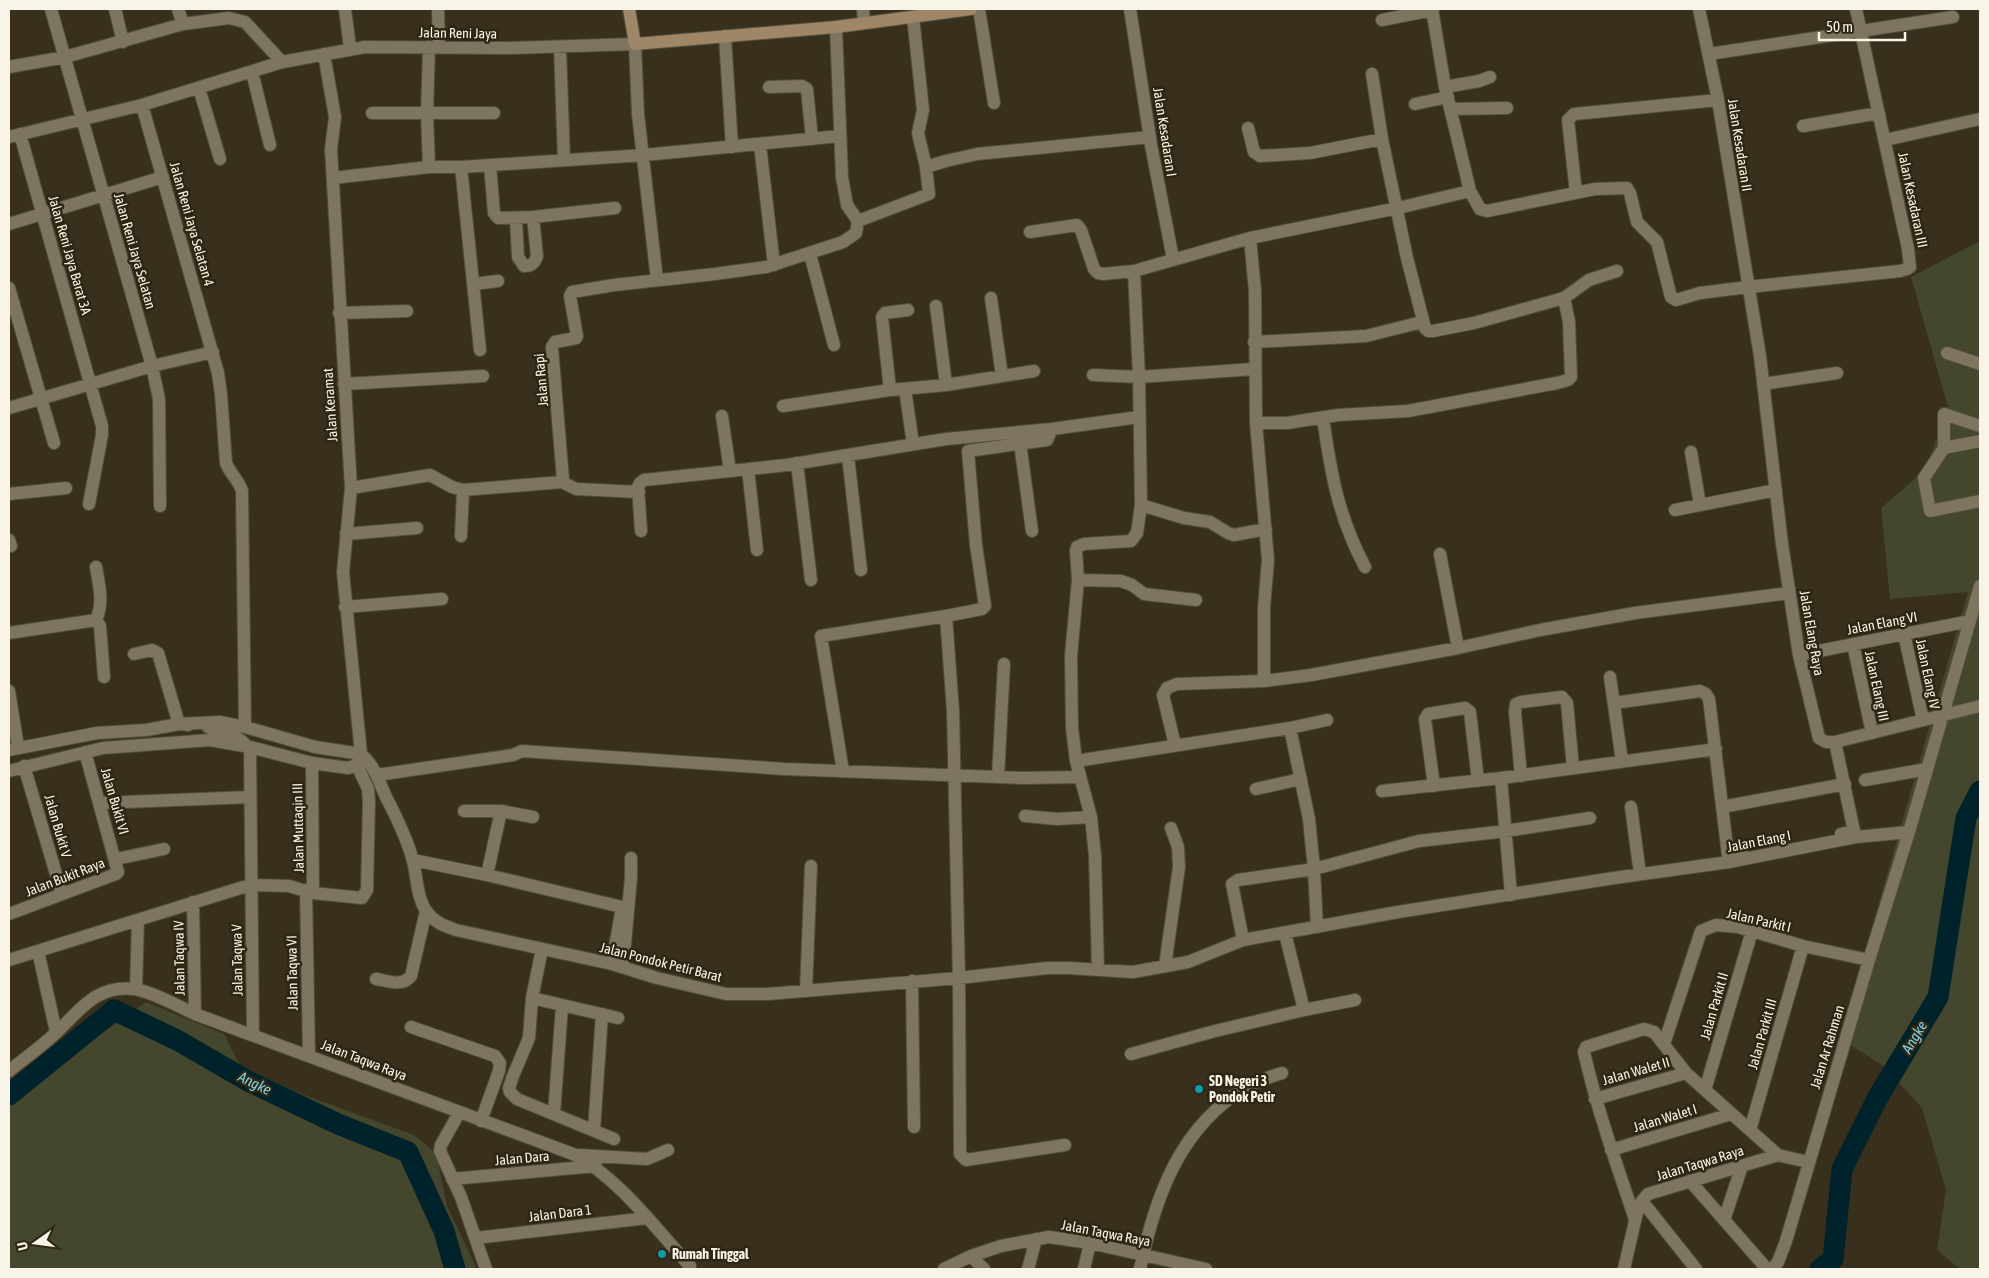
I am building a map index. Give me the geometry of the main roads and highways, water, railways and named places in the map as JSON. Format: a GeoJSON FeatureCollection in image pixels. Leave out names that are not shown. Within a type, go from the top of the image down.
{"type":"FeatureCollection","features":[{"type":"Feature","properties":{"kind":"main road"},"geometry":{"type":"LineString","coordinates":[[629,9],[635,44],[836,27],[971,9]]}},
{"type":"Feature","properties":{"kind":"waterway","name":"Angke"},"geometry":{"type":"LineString","coordinates":[[1820,1269],[1833,1259],[1842,1169],[1878,1097],[1938,997],[1966,818],[1980,791]]}},
{"type":"Feature","properties":{"kind":"waterway","name":"Angke"},"geometry":{"type":"LineString","coordinates":[[9,1095],[114,1010],[177,1040],[248,1081],[338,1124],[408,1152],[444,1231],[455,1269]]}},
{"type":"Feature","properties":{"kind":"place","name":"SD Negeri 3 Pondok Petir"},"geometry":{"type":"Point","coordinates":[1199,1089]}},
{"type":"Feature","properties":{"kind":"place","name":"Rumah Tinggal"},"geometry":{"type":"Point","coordinates":[662,1254]}}]}
